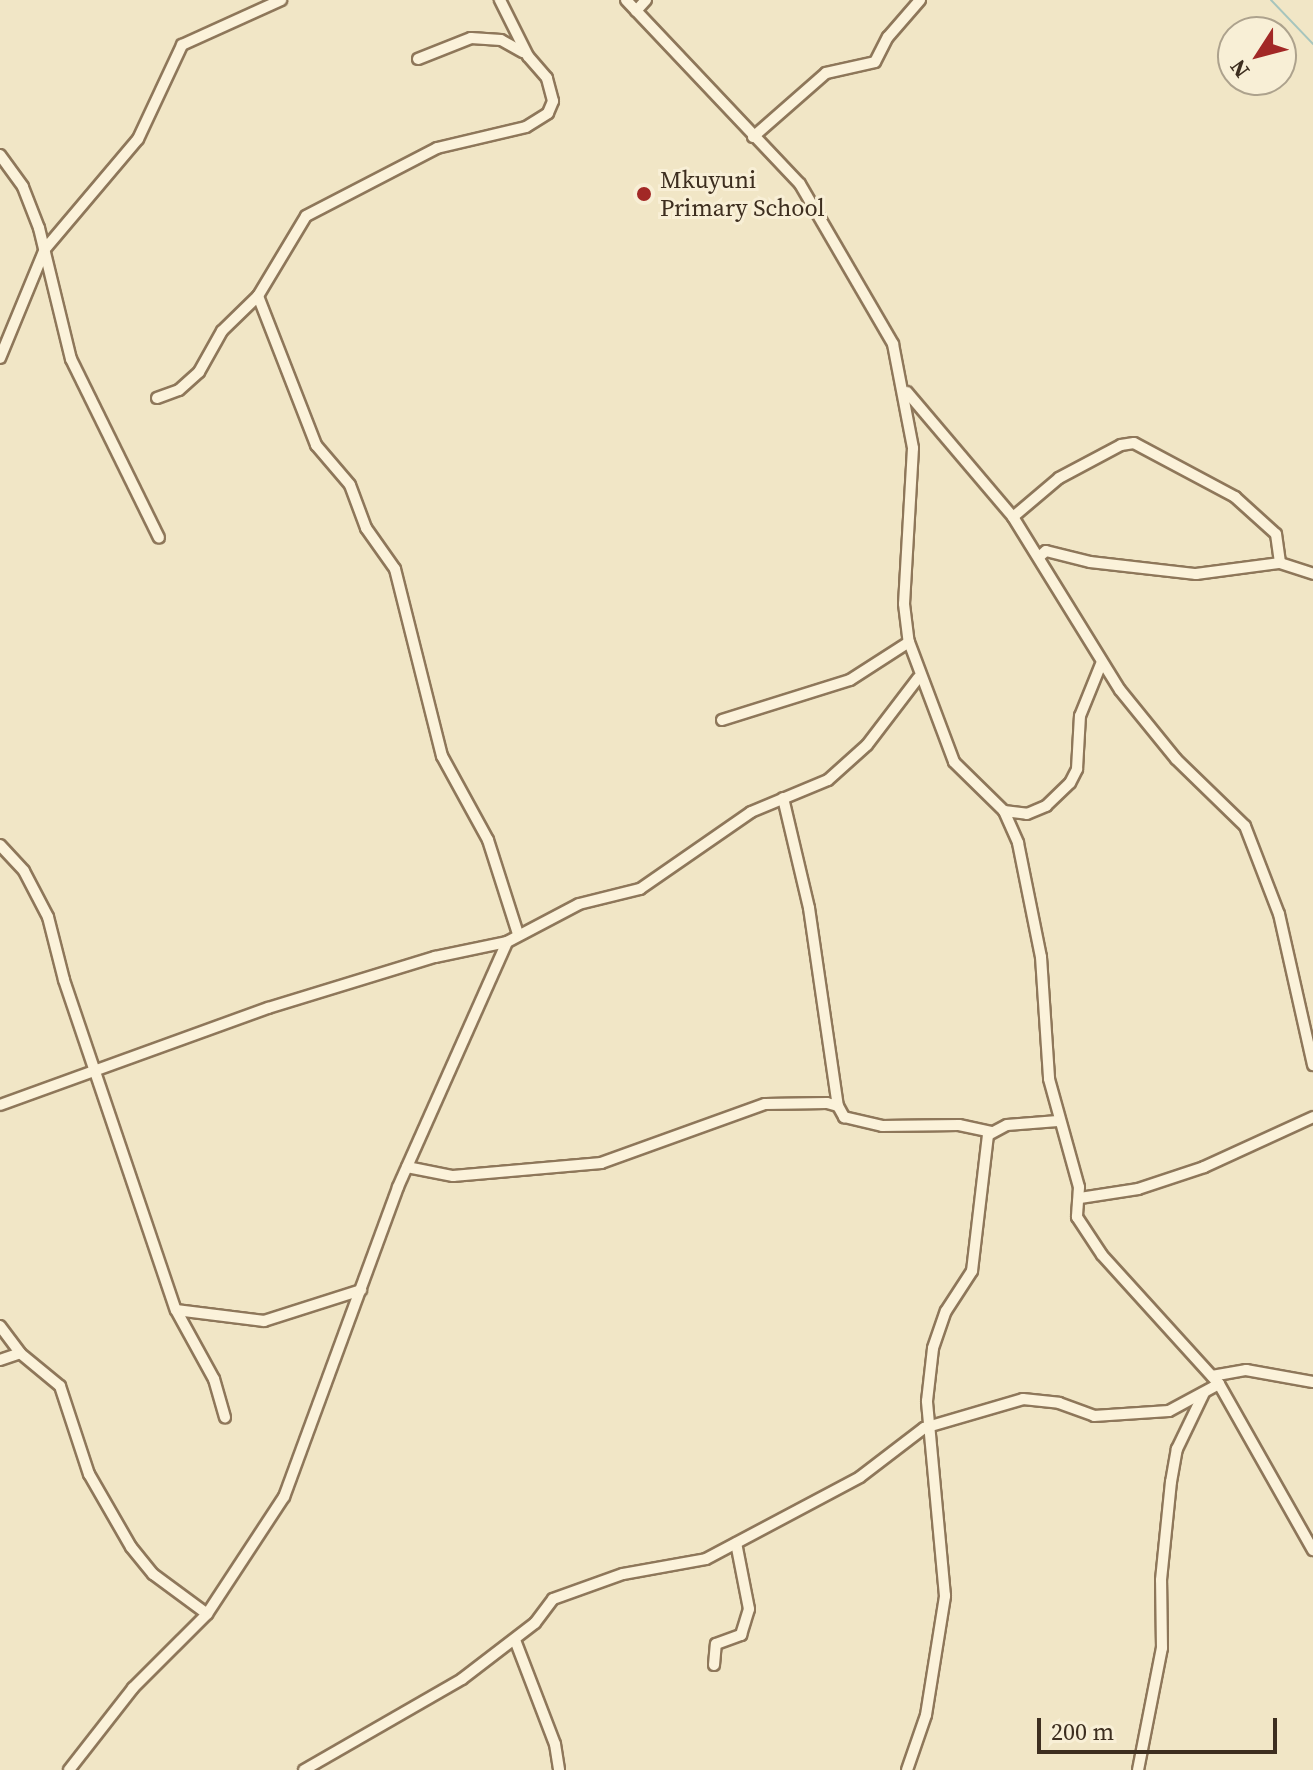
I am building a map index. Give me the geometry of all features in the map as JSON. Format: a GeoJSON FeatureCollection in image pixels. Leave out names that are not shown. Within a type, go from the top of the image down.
{"type":"FeatureCollection","features":[{"type":"Feature","properties":{"kind":"street"},"geometry":{"type":"LineString","coordinates":[[0,358],[45,249],[138,139],[182,45],[281,0]]}},
{"type":"Feature","properties":{"kind":"street"},"geometry":{"type":"LineString","coordinates":[[157,398],[189,383],[222,331],[258,296],[309,213],[437,148],[542,119],[553,101],[552,90],[528,56],[500,0]]}},
{"type":"Feature","properties":{"kind":"street"},"geometry":{"type":"LineString","coordinates":[[626,0],[692,65],[811,201],[893,344],[906,391],[913,448],[904,604],[909,642],[918,678],[959,770],[1004,811],[1023,861],[1041,957],[1058,1121],[1080,1198],[1077,1217],[1088,1238],[1216,1380],[1313,1550]]}},
{"type":"Feature","properties":{"kind":"street"},"geometry":{"type":"LineString","coordinates":[[636,11],[646,0]]}},
{"type":"Feature","properties":{"kind":"street"},"geometry":{"type":"LineString","coordinates":[[753,137],[826,73],[875,62],[895,27],[920,0]]}},
{"type":"Feature","properties":{"kind":"street"},"geometry":{"type":"LineString","coordinates":[[418,59],[471,38],[501,40],[528,56]]}},
{"type":"Feature","properties":{"kind":"street"},"geometry":{"type":"LineString","coordinates":[[0,155],[23,187],[45,249],[71,359],[159,538]]}},
{"type":"Feature","properties":{"kind":"street"},"geometry":{"type":"LineString","coordinates":[[258,296],[316,445],[350,485],[366,528],[395,569],[442,756],[488,840],[518,934]]}},
{"type":"Feature","properties":{"kind":"street"},"geometry":{"type":"LineString","coordinates":[[906,391],[1013,517],[1101,664],[1166,748],[1245,826],[1258,849],[1279,914],[1313,1065]]}},
{"type":"Feature","properties":{"kind":"street"},"geometry":{"type":"LineString","coordinates":[[1013,517],[1059,478],[1121,445],[1134,443],[1235,497],[1276,534],[1280,563]]}},
{"type":"Feature","properties":{"kind":"street"},"geometry":{"type":"LineString","coordinates":[[1039,557],[1046,551],[1090,562],[1196,574],[1280,563],[1313,574]]}},
{"type":"Feature","properties":{"kind":"street"},"geometry":{"type":"LineString","coordinates":[[722,720],[850,680],[909,642]]}},
{"type":"Feature","properties":{"kind":"street"},"geometry":{"type":"LineString","coordinates":[[1004,811],[1027,814],[1046,806],[1070,783],[1077,769],[1080,716],[1101,664]]}},
{"type":"Feature","properties":{"kind":"street"},"geometry":{"type":"LineString","coordinates":[[0,1105],[268,1008],[435,957],[507,942],[579,904],[640,889],[731,825],[842,770],[918,678]]}},
{"type":"Feature","properties":{"kind":"street"},"geometry":{"type":"LineString","coordinates":[[783,798],[811,919],[838,1106],[844,1117],[872,1125],[970,1126],[992,1132],[1058,1121]]}},
{"type":"Feature","properties":{"kind":"street"},"geometry":{"type":"LineString","coordinates":[[0,845],[24,871],[44,907],[176,1310],[214,1379],[225,1417]]}},
{"type":"Feature","properties":{"kind":"street"},"geometry":{"type":"LineString","coordinates":[[69,1770],[133,1688],[207,1614],[284,1497],[407,1167],[507,942]]}},
{"type":"Feature","properties":{"kind":"street"},"geometry":{"type":"LineString","coordinates":[[407,1167],[453,1176],[601,1163],[700,1131],[754,1105],[838,1106]]}},
{"type":"Feature","properties":{"kind":"street"},"geometry":{"type":"LineString","coordinates":[[1080,1198],[1138,1189],[1204,1167],[1313,1117]]}},
{"type":"Feature","properties":{"kind":"street"},"geometry":{"type":"LineString","coordinates":[[907,1770],[926,1715],[945,1596],[929,1427],[933,1348],[946,1311],[972,1271],[982,1163],[992,1132]]}},
{"type":"Feature","properties":{"kind":"street"},"geometry":{"type":"LineString","coordinates":[[176,1310],[264,1321],[361,1290]]}},
{"type":"Feature","properties":{"kind":"street"},"geometry":{"type":"LineString","coordinates":[[0,1326],[20,1353],[60,1386],[89,1474],[131,1547],[153,1574],[207,1614]]}},
{"type":"Feature","properties":{"kind":"street"},"geometry":{"type":"LineString","coordinates":[[0,1360],[20,1353]]}},
{"type":"Feature","properties":{"kind":"street"},"geometry":{"type":"LineString","coordinates":[[1138,1770],[1162,1648],[1161,1580],[1177,1449],[1204,1393],[1216,1380],[1246,1370],[1313,1382]]}},
{"type":"Feature","properties":{"kind":"street"},"geometry":{"type":"LineString","coordinates":[[304,1770],[449,1687],[515,1640],[553,1599],[623,1574],[706,1559],[860,1477],[903,1440],[929,1427],[1023,1399],[1109,1417],[1169,1411],[1204,1393]]}},
{"type":"Feature","properties":{"kind":"street"},"geometry":{"type":"LineString","coordinates":[[714,1665],[716,1644],[741,1635],[749,1609],[736,1543]]}},
{"type":"Feature","properties":{"kind":"street"},"geometry":{"type":"LineString","coordinates":[[515,1640],[555,1744],[559,1770]]}},
{"type":"Feature","properties":{"kind":"waterway"},"geometry":{"type":"LineString","coordinates":[[1271,0],[1313,44]]}},
{"type":"Feature","properties":{"kind":"place","name":"Mkuyuni Primary School"},"geometry":{"type":"Point","coordinates":[644,194]}}]}
